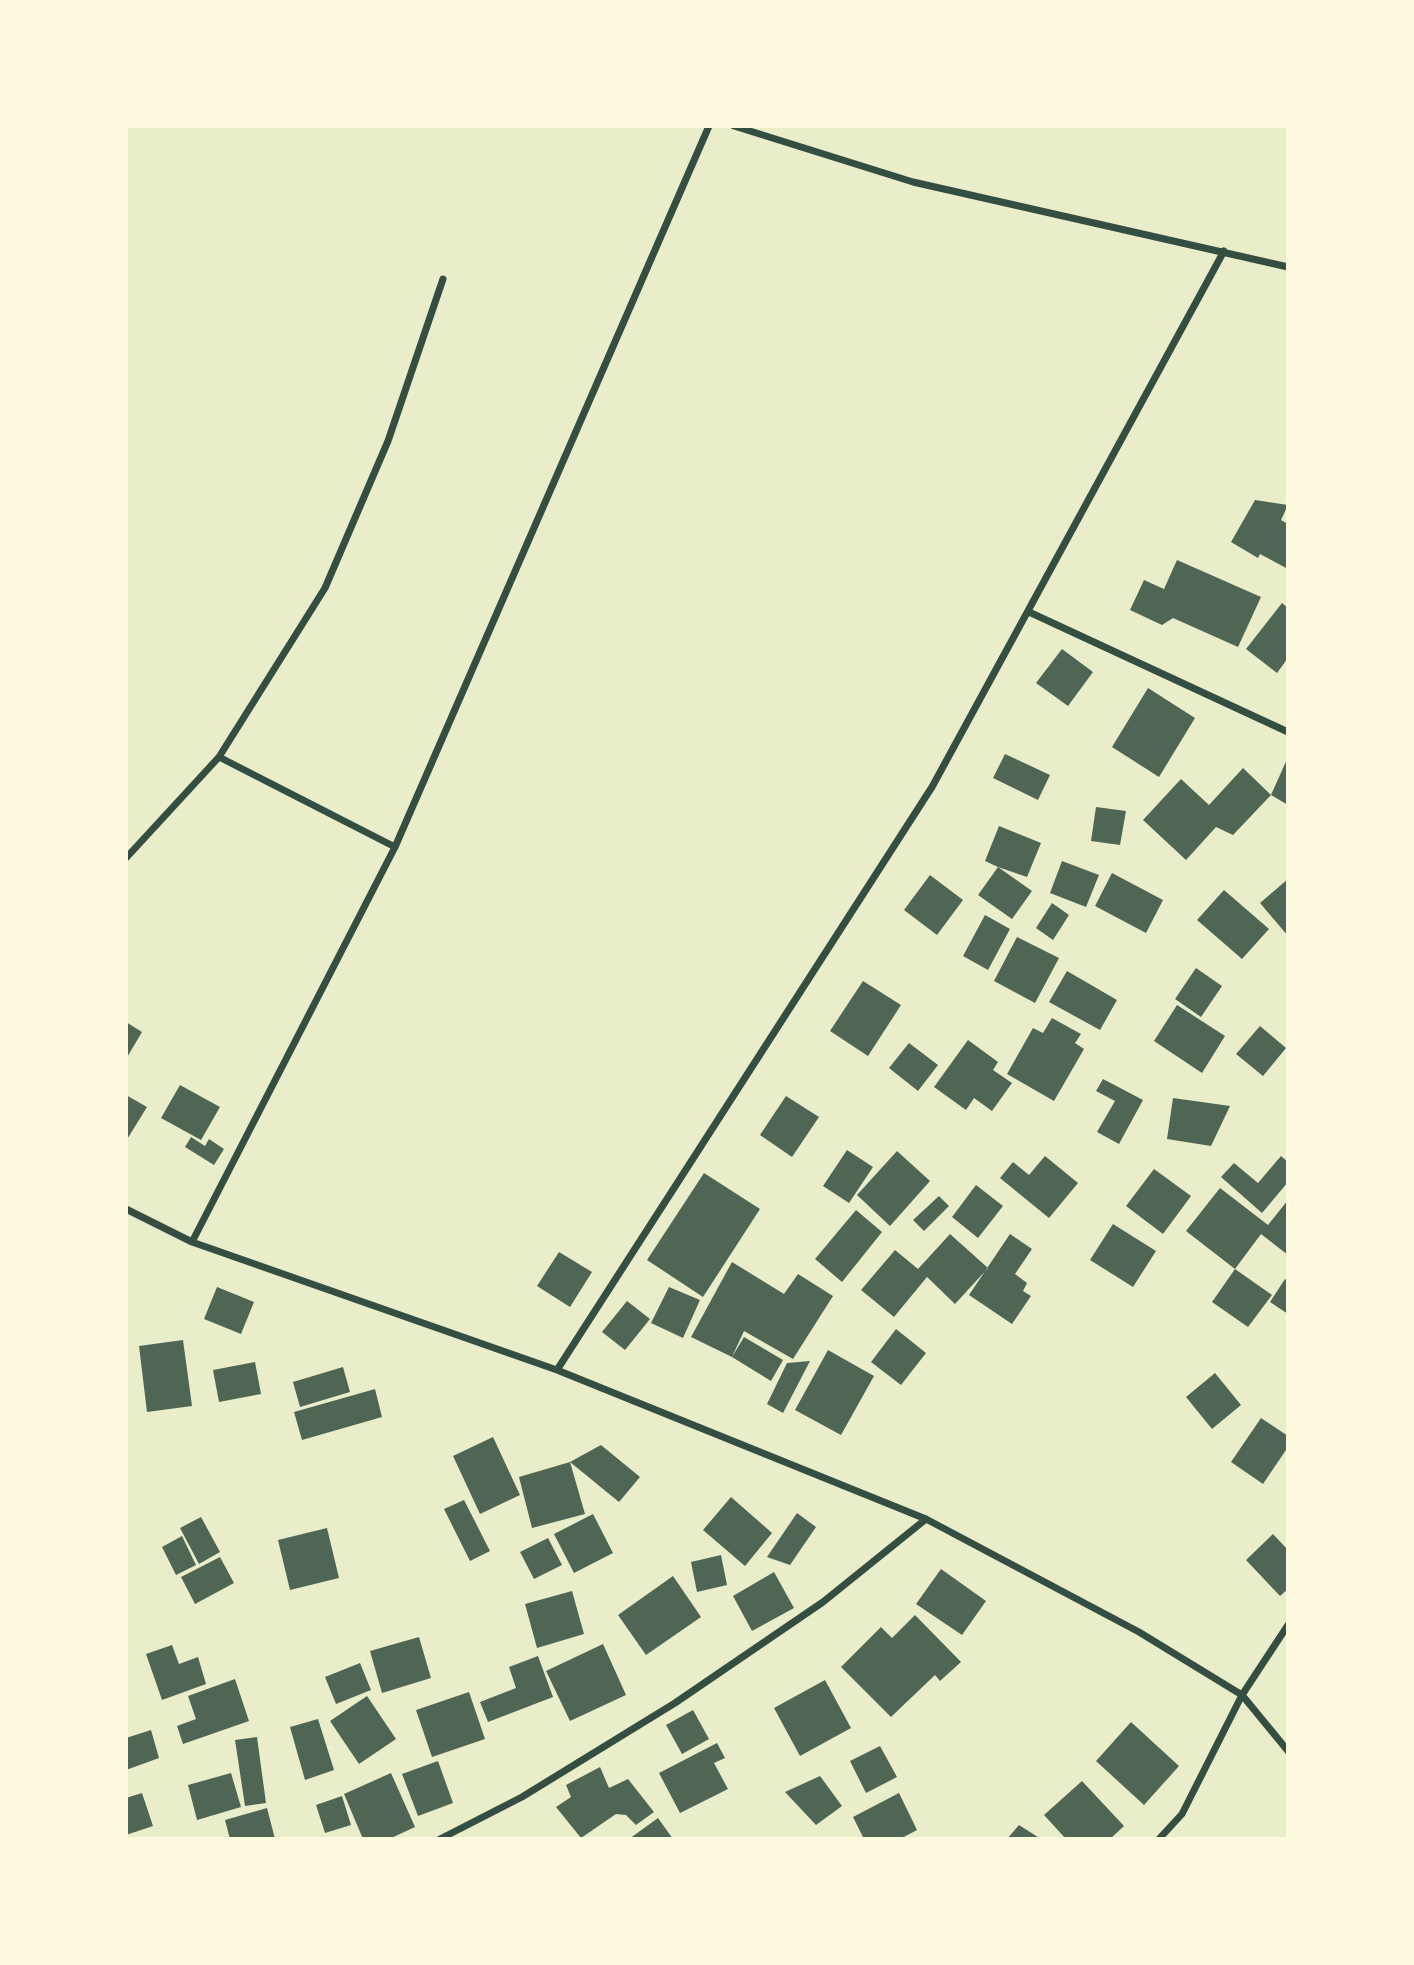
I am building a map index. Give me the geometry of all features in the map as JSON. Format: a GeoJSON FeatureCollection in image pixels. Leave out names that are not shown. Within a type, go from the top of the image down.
{"type":"FeatureCollection","features":[{"type":"Feature","properties":{"kind":"street"},"geometry":{"type":"LineString","coordinates":[[192,1242],[395,847],[709,126]]}},
{"type":"Feature","properties":{"kind":"street"},"geometry":{"type":"LineString","coordinates":[[734,126],[913,183],[1288,267]]}},
{"type":"Feature","properties":{"kind":"street"},"geometry":{"type":"LineString","coordinates":[[557,1370],[932,787],[1224,251]]}},
{"type":"Feature","properties":{"kind":"street"},"geometry":{"type":"LineString","coordinates":[[126,858],[219,757],[325,588],[388,441],[443,279]]}},
{"type":"Feature","properties":{"kind":"street"},"geometry":{"type":"LineString","coordinates":[[1029,612],[1288,732]]}},
{"type":"Feature","properties":{"kind":"street"},"geometry":{"type":"LineString","coordinates":[[219,757],[395,847]]}},
{"type":"Feature","properties":{"kind":"street"},"geometry":{"type":"LineString","coordinates":[[126,1209],[192,1242],[557,1370],[926,1519],[1139,1632],[1242,1695],[1288,1751]]}},
{"type":"Feature","properties":{"kind":"street"},"geometry":{"type":"LineString","coordinates":[[440,1839],[522,1797],[675,1703],[823,1602],[926,1519]]}},
{"type":"Feature","properties":{"kind":"street"},"geometry":{"type":"LineString","coordinates":[[1159,1839],[1182,1814],[1242,1695],[1288,1625]]}},
{"type":"Feature","properties":{"kind":"building"},"geometry":{"type":"Polygon","coordinates":[[[1255,500],[1288,505],[1281,520],[1288,524],[1288,569],[1260,554],[1258,558],[1231,542],[1255,500]]]}},
{"type":"Feature","properties":{"kind":"building"},"geometry":{"type":"Polygon","coordinates":[[[1177,560],[1261,597],[1238,647],[1173,618],[1162,625],[1130,610],[1144,580],[1164,589],[1177,560]]]}},
{"type":"Feature","properties":{"kind":"building"},"geometry":{"type":"Polygon","coordinates":[[[1282,603],[1288,608],[1288,658],[1277,673],[1246,649],[1282,603]]]}},
{"type":"Feature","properties":{"kind":"building"},"geometry":{"type":"Polygon","coordinates":[[[1062,649],[1093,672],[1068,706],[1036,683],[1062,649]]]}},
{"type":"Feature","properties":{"kind":"building"},"geometry":{"type":"Polygon","coordinates":[[[1148,688],[1195,718],[1159,777],[1112,747],[1148,688]]]}},
{"type":"Feature","properties":{"kind":"building"},"geometry":{"type":"Polygon","coordinates":[[[1005,754],[1050,775],[1038,800],[993,778],[1005,754]]]}},
{"type":"Feature","properties":{"kind":"building"},"geometry":{"type":"Polygon","coordinates":[[[1288,757],[1288,805],[1271,795],[1288,757]]]}},
{"type":"Feature","properties":{"kind":"building"},"geometry":{"type":"Polygon","coordinates":[[[1243,768],[1271,795],[1233,835],[1216,827],[1186,860],[1143,820],[1181,779],[1209,805],[1243,768]]]}},
{"type":"Feature","properties":{"kind":"building"},"geometry":{"type":"Polygon","coordinates":[[[1096,807],[1126,811],[1120,845],[1091,841],[1096,807]]]}},
{"type":"Feature","properties":{"kind":"building"},"geometry":{"type":"Polygon","coordinates":[[[999,826],[1041,843],[1027,877],[985,861],[999,826]]]}},
{"type":"Feature","properties":{"kind":"building"},"geometry":{"type":"Polygon","coordinates":[[[1062,861],[1099,875],[1086,907],[1050,893],[1062,861]]]}},
{"type":"Feature","properties":{"kind":"building"},"geometry":{"type":"Polygon","coordinates":[[[998,867],[1032,891],[1012,919],[978,895],[998,867]]]}},
{"type":"Feature","properties":{"kind":"building"},"geometry":{"type":"Polygon","coordinates":[[[1112,873],[1163,900],[1146,933],[1095,906],[1112,873]]]}},
{"type":"Feature","properties":{"kind":"building"},"geometry":{"type":"Polygon","coordinates":[[[930,875],[963,900],[937,935],[904,910],[930,875]]]}},
{"type":"Feature","properties":{"kind":"building"},"geometry":{"type":"Polygon","coordinates":[[[1288,879],[1288,936],[1260,903],[1288,879]]]}},
{"type":"Feature","properties":{"kind":"building"},"geometry":{"type":"Polygon","coordinates":[[[1224,890],[1269,929],[1242,959],[1197,920],[1224,890]]]}},
{"type":"Feature","properties":{"kind":"building"},"geometry":{"type":"Polygon","coordinates":[[[1052,903],[1069,915],[1053,940],[1036,928],[1052,903]]]}},
{"type":"Feature","properties":{"kind":"building"},"geometry":{"type":"Polygon","coordinates":[[[985,915],[1010,929],[988,970],[963,956],[985,915]]]}},
{"type":"Feature","properties":{"kind":"building"},"geometry":{"type":"Polygon","coordinates":[[[1017,937],[1059,958],[1035,1003],[994,981],[1017,937]]]}},
{"type":"Feature","properties":{"kind":"building"},"geometry":{"type":"Polygon","coordinates":[[[1196,968],[1222,986],[1201,1017],[1175,999],[1196,968]]]}},
{"type":"Feature","properties":{"kind":"building"},"geometry":{"type":"Polygon","coordinates":[[[1067,971],[1117,1000],[1100,1030],[1049,1002],[1067,971]]]}},
{"type":"Feature","properties":{"kind":"building"},"geometry":{"type":"Polygon","coordinates":[[[863,981],[901,1005],[868,1056],[830,1031],[863,981]]]}},
{"type":"Feature","properties":{"kind":"building"},"geometry":{"type":"Polygon","coordinates":[[[1177,1005],[1225,1036],[1202,1073],[1154,1041],[1177,1005]]]}},
{"type":"Feature","properties":{"kind":"building"},"geometry":{"type":"Polygon","coordinates":[[[1052,1018],[1081,1034],[1075,1043],[1084,1049],[1054,1101],[1007,1074],[1033,1028],[1043,1033],[1052,1018]]]}},
{"type":"Feature","properties":{"kind":"building"},"geometry":{"type":"Polygon","coordinates":[[[126,1022],[142,1032],[126,1059],[126,1022]]]}},
{"type":"Feature","properties":{"kind":"building"},"geometry":{"type":"Polygon","coordinates":[[[1260,1026],[1286,1048],[1263,1076],[1236,1054],[1260,1026]]]}},
{"type":"Feature","properties":{"kind":"building"},"geometry":{"type":"Polygon","coordinates":[[[968,1040],[998,1062],[993,1070],[1012,1083],[992,1111],[974,1098],[966,1110],[934,1087],[968,1040]]]}},
{"type":"Feature","properties":{"kind":"building"},"geometry":{"type":"Polygon","coordinates":[[[909,1043],[938,1065],[918,1091],[889,1068],[909,1043]]]}},
{"type":"Feature","properties":{"kind":"building"},"geometry":{"type":"Polygon","coordinates":[[[1103,1079],[1143,1100],[1119,1144],[1097,1132],[1115,1101],[1096,1091],[1103,1079]]]}},
{"type":"Feature","properties":{"kind":"building"},"geometry":{"type":"Polygon","coordinates":[[[180,1085],[220,1107],[201,1140],[161,1118],[180,1085]]]}},
{"type":"Feature","properties":{"kind":"building"},"geometry":{"type":"Polygon","coordinates":[[[126,1095],[147,1107],[126,1141],[126,1095]]]}},
{"type":"Feature","properties":{"kind":"building"},"geometry":{"type":"Polygon","coordinates":[[[786,1096],[819,1117],[792,1157],[760,1135],[786,1096]]]}},
{"type":"Feature","properties":{"kind":"building"},"geometry":{"type":"Polygon","coordinates":[[[1173,1098],[1230,1106],[1211,1146],[1167,1139],[1173,1098]]]}},
{"type":"Feature","properties":{"kind":"building"},"geometry":{"type":"Polygon","coordinates":[[[191,1137],[205,1146],[209,1139],[224,1149],[214,1165],[185,1147],[191,1137]]]}},
{"type":"Feature","properties":{"kind":"building"},"geometry":{"type":"Polygon","coordinates":[[[847,1150],[873,1167],[849,1203],[823,1186],[847,1150]]]}},
{"type":"Feature","properties":{"kind":"building"},"geometry":{"type":"Polygon","coordinates":[[[897,1151],[930,1181],[890,1226],[857,1195],[897,1151]]]}},
{"type":"Feature","properties":{"kind":"building"},"geometry":{"type":"Polygon","coordinates":[[[1045,1156],[1078,1183],[1049,1218],[1000,1178],[1013,1162],[1029,1175],[1045,1156]]]}},
{"type":"Feature","properties":{"kind":"building"},"geometry":{"type":"Polygon","coordinates":[[[1281,1156],[1288,1162],[1288,1182],[1262,1213],[1221,1177],[1234,1163],[1258,1183],[1281,1156]]]}},
{"type":"Feature","properties":{"kind":"building"},"geometry":{"type":"Polygon","coordinates":[[[1154,1169],[1191,1196],[1163,1234],[1126,1206],[1154,1169]]]}},
{"type":"Feature","properties":{"kind":"building"},"geometry":{"type":"Polygon","coordinates":[[[704,1173],[760,1209],[703,1297],[647,1260],[704,1173]]]}},
{"type":"Feature","properties":{"kind":"building"},"geometry":{"type":"Polygon","coordinates":[[[976,1185],[1003,1206],[978,1238],[952,1217],[976,1185]]]}},
{"type":"Feature","properties":{"kind":"building"},"geometry":{"type":"Polygon","coordinates":[[[1220,1188],[1268,1225],[1288,1200],[1288,1255],[1261,1234],[1235,1269],[1186,1231],[1220,1188]]]}},
{"type":"Feature","properties":{"kind":"building"},"geometry":{"type":"Polygon","coordinates":[[[939,1196],[949,1206],[924,1231],[913,1220],[939,1196]]]}},
{"type":"Feature","properties":{"kind":"building"},"geometry":{"type":"Polygon","coordinates":[[[856,1210],[882,1232],[842,1282],[815,1259],[856,1210]]]}},
{"type":"Feature","properties":{"kind":"building"},"geometry":{"type":"Polygon","coordinates":[[[1113,1224],[1156,1251],[1133,1287],[1090,1260],[1113,1224]]]}},
{"type":"Feature","properties":{"kind":"building"},"geometry":{"type":"Polygon","coordinates":[[[950,1234],[988,1268],[955,1304],[927,1277],[894,1317],[861,1290],[895,1250],[918,1269],[950,1234]]]}},
{"type":"Feature","properties":{"kind":"building"},"geometry":{"type":"Polygon","coordinates":[[[1010,1234],[1032,1249],[1015,1274],[1027,1283],[1023,1291],[1031,1296],[1012,1324],[969,1295],[1010,1234]]]}},
{"type":"Feature","properties":{"kind":"building"},"geometry":{"type":"Polygon","coordinates":[[[559,1252],[592,1272],[570,1307],[537,1286],[559,1252]]]}},
{"type":"Feature","properties":{"kind":"building"},"geometry":{"type":"Polygon","coordinates":[[[732,1262],[784,1294],[798,1274],[833,1296],[793,1359],[744,1331],[732,1357],[691,1337],[732,1262]]]}},
{"type":"Feature","properties":{"kind":"building"},"geometry":{"type":"Polygon","coordinates":[[[1235,1269],[1272,1295],[1248,1327],[1212,1302],[1235,1269]]]}},
{"type":"Feature","properties":{"kind":"building"},"geometry":{"type":"Polygon","coordinates":[[[1285,1279],[1288,1281],[1288,1314],[1270,1302],[1285,1279]]]}},
{"type":"Feature","properties":{"kind":"building"},"geometry":{"type":"Polygon","coordinates":[[[217,1287],[254,1302],[241,1334],[204,1319],[217,1287]]]}},
{"type":"Feature","properties":{"kind":"building"},"geometry":{"type":"Polygon","coordinates":[[[669,1287],[700,1300],[683,1338],[651,1323],[669,1287]]]}},
{"type":"Feature","properties":{"kind":"building"},"geometry":{"type":"Polygon","coordinates":[[[627,1301],[650,1319],[625,1350],[602,1332],[627,1301]]]}},
{"type":"Feature","properties":{"kind":"building"},"geometry":{"type":"Polygon","coordinates":[[[896,1329],[926,1353],[901,1385],[871,1362],[896,1329]]]}},
{"type":"Feature","properties":{"kind":"building"},"geometry":{"type":"Polygon","coordinates":[[[744,1337],[783,1360],[771,1381],[732,1357],[744,1337]]]}},
{"type":"Feature","properties":{"kind":"building"},"geometry":{"type":"Polygon","coordinates":[[[183,1340],[192,1406],[147,1412],[139,1346],[183,1340]]]}},
{"type":"Feature","properties":{"kind":"building"},"geometry":{"type":"Polygon","coordinates":[[[828,1350],[874,1376],[841,1435],[795,1410],[828,1350]]]}},
{"type":"Feature","properties":{"kind":"building"},"geometry":{"type":"Polygon","coordinates":[[[810,1361],[783,1413],[767,1404],[787,1363],[810,1361]]]}},
{"type":"Feature","properties":{"kind":"building"},"geometry":{"type":"Polygon","coordinates":[[[255,1362],[261,1394],[219,1402],[213,1370],[255,1362]]]}},
{"type":"Feature","properties":{"kind":"building"},"geometry":{"type":"Polygon","coordinates":[[[343,1367],[350,1392],[300,1407],[293,1382],[343,1367]]]}},
{"type":"Feature","properties":{"kind":"building"},"geometry":{"type":"Polygon","coordinates":[[[1215,1373],[1241,1405],[1212,1429],[1186,1397],[1215,1373]]]}},
{"type":"Feature","properties":{"kind":"building"},"geometry":{"type":"Polygon","coordinates":[[[375,1389],[382,1417],[302,1440],[294,1412],[375,1389]]]}},
{"type":"Feature","properties":{"kind":"building"},"geometry":{"type":"Polygon","coordinates":[[[1261,1418],[1288,1436],[1288,1447],[1263,1484],[1231,1462],[1261,1418]]]}},
{"type":"Feature","properties":{"kind":"building"},"geometry":{"type":"Polygon","coordinates":[[[493,1437],[520,1495],[480,1514],[453,1456],[493,1437]]]}},
{"type":"Feature","properties":{"kind":"building"},"geometry":{"type":"Polygon","coordinates":[[[601,1445],[640,1477],[619,1502],[570,1462],[601,1445]]]}},
{"type":"Feature","properties":{"kind":"building"},"geometry":{"type":"Polygon","coordinates":[[[570,1462],[585,1514],[532,1528],[519,1477],[570,1462]]]}},
{"type":"Feature","properties":{"kind":"building"},"geometry":{"type":"Polygon","coordinates":[[[731,1497],[772,1533],[745,1566],[703,1530],[731,1497]]]}},
{"type":"Feature","properties":{"kind":"building"},"geometry":{"type":"Polygon","coordinates":[[[464,1500],[490,1551],[470,1561],[444,1509],[464,1500]]]}},
{"type":"Feature","properties":{"kind":"building"},"geometry":{"type":"Polygon","coordinates":[[[797,1513],[816,1527],[790,1565],[767,1557],[797,1513]]]}},
{"type":"Feature","properties":{"kind":"building"},"geometry":{"type":"Polygon","coordinates":[[[593,1514],[613,1553],[574,1573],[554,1534],[593,1514]]]}},
{"type":"Feature","properties":{"kind":"building"},"geometry":{"type":"Polygon","coordinates":[[[201,1517],[220,1552],[199,1564],[180,1528],[201,1517]]]}},
{"type":"Feature","properties":{"kind":"building"},"geometry":{"type":"Polygon","coordinates":[[[327,1528],[339,1578],[290,1590],[278,1540],[327,1528]]]}},
{"type":"Feature","properties":{"kind":"building"},"geometry":{"type":"Polygon","coordinates":[[[1273,1534],[1288,1550],[1288,1589],[1280,1596],[1246,1560],[1273,1534]]]}},
{"type":"Feature","properties":{"kind":"building"},"geometry":{"type":"Polygon","coordinates":[[[182,1536],[196,1565],[176,1575],[162,1547],[182,1536]]]}},
{"type":"Feature","properties":{"kind":"building"},"geometry":{"type":"Polygon","coordinates":[[[548,1538],[562,1565],[534,1579],[520,1552],[548,1538]]]}},
{"type":"Feature","properties":{"kind":"building"},"geometry":{"type":"Polygon","coordinates":[[[721,1555],[727,1585],[697,1592],[691,1562],[721,1555]]]}},
{"type":"Feature","properties":{"kind":"building"},"geometry":{"type":"Polygon","coordinates":[[[220,1557],[234,1583],[195,1604],[181,1577],[220,1557]]]}},
{"type":"Feature","properties":{"kind":"building"},"geometry":{"type":"Polygon","coordinates":[[[941,1569],[986,1601],[962,1635],[916,1604],[941,1569]]]}},
{"type":"Feature","properties":{"kind":"building"},"geometry":{"type":"Polygon","coordinates":[[[774,1572],[794,1608],[752,1631],[733,1596],[774,1572]]]}},
{"type":"Feature","properties":{"kind":"building"},"geometry":{"type":"Polygon","coordinates":[[[673,1576],[701,1617],[646,1655],[618,1615],[673,1576]]]}},
{"type":"Feature","properties":{"kind":"building"},"geometry":{"type":"Polygon","coordinates":[[[572,1591],[584,1634],[537,1648],[525,1604],[572,1591]]]}},
{"type":"Feature","properties":{"kind":"building"},"geometry":{"type":"Polygon","coordinates":[[[915,1615],[961,1662],[940,1681],[935,1675],[891,1717],[841,1667],[881,1627],[892,1638],[915,1615]]]}},
{"type":"Feature","properties":{"kind":"building"},"geometry":{"type":"Polygon","coordinates":[[[419,1637],[431,1678],[382,1693],[370,1651],[419,1637]]]}},
{"type":"Feature","properties":{"kind":"building"},"geometry":{"type":"Polygon","coordinates":[[[603,1644],[626,1695],[570,1721],[546,1671],[603,1644]]]}},
{"type":"Feature","properties":{"kind":"building"},"geometry":{"type":"Polygon","coordinates":[[[172,1645],[179,1664],[198,1657],[206,1684],[162,1700],[146,1654],[172,1645]]]}},
{"type":"Feature","properties":{"kind":"building"},"geometry":{"type":"Polygon","coordinates":[[[538,1656],[553,1697],[488,1722],[480,1702],[516,1688],[509,1667],[538,1656]]]}},
{"type":"Feature","properties":{"kind":"building"},"geometry":{"type":"Polygon","coordinates":[[[360,1663],[371,1690],[336,1704],[325,1677],[360,1663]]]}},
{"type":"Feature","properties":{"kind":"building"},"geometry":{"type":"Polygon","coordinates":[[[235,1679],[249,1721],[183,1744],[177,1726],[196,1719],[188,1696],[235,1679]]]}},
{"type":"Feature","properties":{"kind":"building"},"geometry":{"type":"Polygon","coordinates":[[[825,1680],[851,1728],[800,1756],[774,1708],[825,1680]]]}},
{"type":"Feature","properties":{"kind":"building"},"geometry":{"type":"Polygon","coordinates":[[[469,1692],[485,1739],[432,1757],[416,1710],[469,1692]]]}},
{"type":"Feature","properties":{"kind":"building"},"geometry":{"type":"Polygon","coordinates":[[[367,1696],[396,1739],[359,1764],[330,1721],[367,1696]]]}},
{"type":"Feature","properties":{"kind":"building"},"geometry":{"type":"Polygon","coordinates":[[[693,1710],[709,1739],[682,1754],[666,1725],[693,1710]]]}},
{"type":"Feature","properties":{"kind":"building"},"geometry":{"type":"Polygon","coordinates":[[[318,1719],[334,1770],[305,1780],[290,1727],[318,1719]]]}},
{"type":"Feature","properties":{"kind":"building"},"geometry":{"type":"Polygon","coordinates":[[[1131,1722],[1179,1766],[1144,1805],[1096,1761],[1131,1722]]]}},
{"type":"Feature","properties":{"kind":"building"},"geometry":{"type":"Polygon","coordinates":[[[151,1730],[159,1758],[126,1770],[126,1738],[151,1730]]]}},
{"type":"Feature","properties":{"kind":"building"},"geometry":{"type":"Polygon","coordinates":[[[257,1737],[266,1803],[245,1806],[235,1740],[257,1737]]]}},
{"type":"Feature","properties":{"kind":"building"},"geometry":{"type":"Polygon","coordinates":[[[717,1743],[725,1758],[714,1763],[728,1789],[680,1813],[659,1773],[717,1743]]]}},
{"type":"Feature","properties":{"kind":"building"},"geometry":{"type":"Polygon","coordinates":[[[880,1746],[897,1777],[866,1793],[850,1761],[880,1746]]]}},
{"type":"Feature","properties":{"kind":"building"},"geometry":{"type":"Polygon","coordinates":[[[438,1761],[453,1803],[418,1816],[402,1774],[438,1761]]]}},
{"type":"Feature","properties":{"kind":"building"},"geometry":{"type":"Polygon","coordinates":[[[600,1767],[609,1788],[628,1779],[654,1812],[636,1825],[626,1815],[616,1814],[581,1838],[556,1807],[571,1797],[566,1785],[600,1767]]]}},
{"type":"Feature","properties":{"kind":"building"},"geometry":{"type":"Polygon","coordinates":[[[231,1773],[241,1807],[197,1820],[188,1785],[231,1773]]]}},
{"type":"Feature","properties":{"kind":"building"},"geometry":{"type":"Polygon","coordinates":[[[391,1773],[415,1827],[389,1839],[363,1839],[344,1794],[391,1773]]]}},
{"type":"Feature","properties":{"kind":"building"},"geometry":{"type":"Polygon","coordinates":[[[820,1776],[842,1806],[816,1825],[785,1792],[820,1776]]]}},
{"type":"Feature","properties":{"kind":"building"},"geometry":{"type":"Polygon","coordinates":[[[1082,1781],[1124,1826],[1110,1839],[1066,1839],[1044,1815],[1082,1781]]]}},
{"type":"Feature","properties":{"kind":"building"},"geometry":{"type":"Polygon","coordinates":[[[142,1793],[153,1826],[126,1835],[126,1798],[142,1793]]]}},
{"type":"Feature","properties":{"kind":"building"},"geometry":{"type":"Polygon","coordinates":[[[899,1793],[917,1830],[900,1839],[864,1839],[853,1817],[899,1793]]]}},
{"type":"Feature","properties":{"kind":"building"},"geometry":{"type":"Polygon","coordinates":[[[342,1796],[351,1825],[325,1833],[316,1805],[342,1796]]]}},
{"type":"Feature","properties":{"kind":"building"},"geometry":{"type":"Polygon","coordinates":[[[267,1808],[275,1839],[230,1839],[225,1820],[267,1808]]]}},
{"type":"Feature","properties":{"kind":"building"},"geometry":{"type":"Polygon","coordinates":[[[658,1818],[673,1839],[629,1839],[658,1818]]]}},
{"type":"Feature","properties":{"kind":"building"},"geometry":{"type":"Polygon","coordinates":[[[1019,1825],[1041,1839],[1007,1839],[1019,1825]]]}}]}
